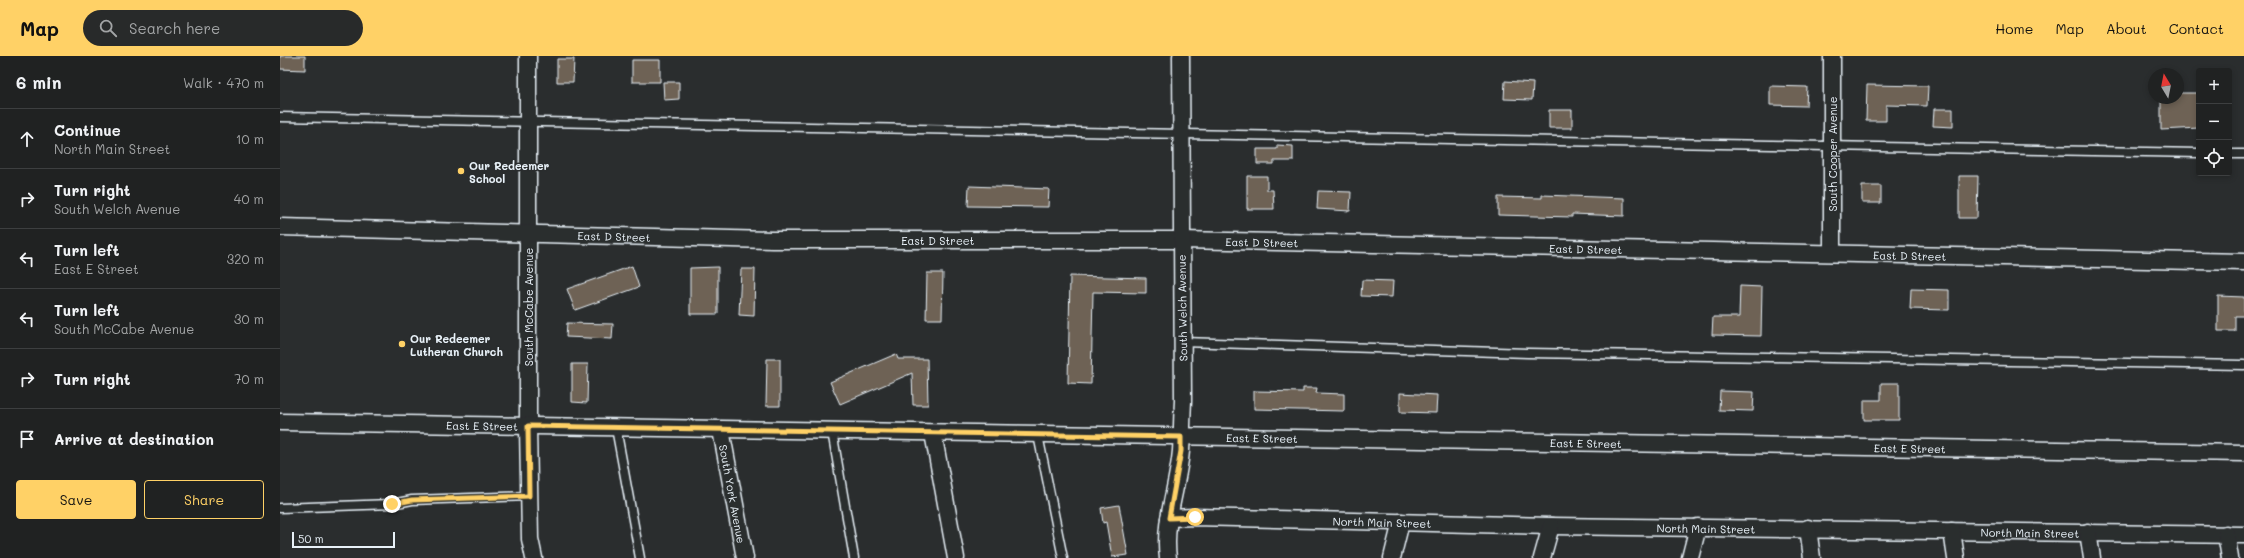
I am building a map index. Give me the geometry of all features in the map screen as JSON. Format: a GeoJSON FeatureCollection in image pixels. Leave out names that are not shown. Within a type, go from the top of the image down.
{"type":"FeatureCollection","features":[{"type":"Feature","properties":{"kind":"street","name":"South McCabe Avenue"},"geometry":{"type":"LineString","coordinates":[[528,56],[528,426],[530,539],[534,558]]}},
{"type":"Feature","properties":{"kind":"street","name":"South Welch Avenue"},"geometry":{"type":"LineString","coordinates":[[1168,558],[1167,548],[1169,518],[1181,451],[1183,342],[1181,240],[1181,56]]}},
{"type":"Feature","properties":{"kind":"street","name":"South Cooper Avenue"},"geometry":{"type":"LineString","coordinates":[[1832,56],[1832,253]]}},
{"type":"Feature","properties":{"kind":"street","name":"East D Street"},"geometry":{"type":"LineString","coordinates":[[280,227],[772,240],[1181,240],[2244,262]]}},
{"type":"Feature","properties":{"kind":"street","name":"East E Street"},"geometry":{"type":"LineString","coordinates":[[280,422],[832,432],[2244,453]]}},
{"type":"Feature","properties":{"kind":"street","name":"South York Avenue"},"geometry":{"type":"LineString","coordinates":[[721,430],[745,558]]}},
{"type":"Feature","properties":{"kind":"street"},"geometry":{"type":"LineString","coordinates":[[934,433],[956,558]]}},
{"type":"Feature","properties":{"kind":"street","name":"North Main Street"},"geometry":{"type":"LineString","coordinates":[[1169,518],[1195,517],[1551,526],[1808,528],[2244,535]]}},
{"type":"Feature","properties":{"kind":"street"},"geometry":{"type":"LineString","coordinates":[[1392,558],[1401,522]]}},
{"type":"Feature","properties":{"kind":"street"},"geometry":{"type":"LineString","coordinates":[[1542,558],[1551,526]]}},
{"type":"Feature","properties":{"kind":"street"},"geometry":{"type":"LineString","coordinates":[[1690,558],[1698,527]]}},
{"type":"Feature","properties":{"kind":"street"},"geometry":{"type":"LineString","coordinates":[[1808,528],[1812,558]]}},
{"type":"Feature","properties":{"kind":"street"},"geometry":{"type":"LineString","coordinates":[[1952,531],[1956,558]]}},
{"type":"Feature","properties":{"kind":"street"},"geometry":{"type":"LineString","coordinates":[[2088,532],[2092,558]]}},
{"type":"Feature","properties":{"kind":"street"},"geometry":{"type":"LineString","coordinates":[[2226,534],[2230,558]]}},
{"type":"Feature","properties":{"kind":"lane"},"geometry":{"type":"LineString","coordinates":[[280,117],[2196,153]]}},
{"type":"Feature","properties":{"kind":"lane"},"geometry":{"type":"LineString","coordinates":[[2232,154],[2244,154]]}},
{"type":"Feature","properties":{"kind":"lane"},"geometry":{"type":"LineString","coordinates":[[1183,342],[1528,353],[2244,365]]}},
{"type":"Feature","properties":{"kind":"lane"},"geometry":{"type":"LineString","coordinates":[[616,428],[640,558]]}},
{"type":"Feature","properties":{"kind":"lane"},"geometry":{"type":"LineString","coordinates":[[832,432],[854,558]]}},
{"type":"Feature","properties":{"kind":"lane"},"geometry":{"type":"LineString","coordinates":[[1038,435],[1063,558]]}},
{"type":"Feature","properties":{"kind":"lane"},"geometry":{"type":"LineString","coordinates":[[280,508],[392,504],[412,500],[529,496]]}},
{"type":"Feature","properties":{"kind":"building"},"geometry":{"type":"Polygon","coordinates":[[[280,56],[305,56],[305,70],[280,69],[280,56]]]}},
{"type":"Feature","properties":{"kind":"building"},"geometry":{"type":"Polygon","coordinates":[[[557,59],[574,59],[573,82],[557,82],[557,59]]]}},
{"type":"Feature","properties":{"kind":"building"},"geometry":{"type":"Polygon","coordinates":[[[632,60],[660,60],[660,82],[632,82],[632,60]]]}},
{"type":"Feature","properties":{"kind":"building"},"geometry":{"type":"Polygon","coordinates":[[[1505,81],[1533,83],[1532,100],[1504,99],[1505,81]]]}},
{"type":"Feature","properties":{"kind":"building"},"geometry":{"type":"Polygon","coordinates":[[[663,82],[679,82],[679,99],[664,100],[663,82]]]}},
{"type":"Feature","properties":{"kind":"building"},"geometry":{"type":"Polygon","coordinates":[[[1867,85],[1928,86],[1927,106],[1886,105],[1886,121],[1866,121],[1867,85]]]}},
{"type":"Feature","properties":{"kind":"building"},"geometry":{"type":"Polygon","coordinates":[[[1770,86],[1807,87],[1806,106],[1770,105],[1770,86]]]}},
{"type":"Feature","properties":{"kind":"building"},"geometry":{"type":"Polygon","coordinates":[[[2184,93],[2196,93],[2196,128],[2161,130],[2161,104],[2184,104],[2184,93]]]}},
{"type":"Feature","properties":{"kind":"building"},"geometry":{"type":"Polygon","coordinates":[[[1934,109],[1953,109],[1953,127],[1933,126],[1934,109]]]}},
{"type":"Feature","properties":{"kind":"building"},"geometry":{"type":"Polygon","coordinates":[[[1549,110],[1572,110],[1572,128],[1549,128],[1549,110]]]}},
{"type":"Feature","properties":{"kind":"building"},"geometry":{"type":"Polygon","coordinates":[[[1277,145],[1293,146],[1293,161],[1274,161],[1274,164],[1257,164],[1257,149],[1277,149],[1277,145]]]}},
{"type":"Feature","properties":{"kind":"building"},"geometry":{"type":"Polygon","coordinates":[[[1247,176],[1267,176],[1267,190],[1273,190],[1274,209],[1247,209],[1247,176]]]}},
{"type":"Feature","properties":{"kind":"building"},"geometry":{"type":"Polygon","coordinates":[[[1959,176],[1978,176],[1977,218],[1959,218],[1959,176]]]}},
{"type":"Feature","properties":{"kind":"building"},"geometry":{"type":"Polygon","coordinates":[[[969,186],[1049,189],[1048,207],[968,206],[969,186]]]}},
{"type":"Feature","properties":{"kind":"building"},"geometry":{"type":"Polygon","coordinates":[[[1862,186],[1881,186],[1881,203],[1862,203],[1862,186]]]}},
{"type":"Feature","properties":{"kind":"building"},"geometry":{"type":"Polygon","coordinates":[[[1318,191],[1351,192],[1350,211],[1317,209],[1318,191]]]}},
{"type":"Feature","properties":{"kind":"building"},"geometry":{"type":"Polygon","coordinates":[[[1542,195],[1624,198],[1624,216],[1572,214],[1572,217],[1498,215],[1498,197],[1542,198],[1542,195]]]}},
{"type":"Feature","properties":{"kind":"building"},"geometry":{"type":"Polygon","coordinates":[[[632,266],[639,287],[575,310],[567,289],[632,266]]]}},
{"type":"Feature","properties":{"kind":"building"},"geometry":{"type":"Polygon","coordinates":[[[718,267],[718,314],[690,314],[690,268],[718,267]]]}},
{"type":"Feature","properties":{"kind":"building"},"geometry":{"type":"Polygon","coordinates":[[[741,269],[755,269],[754,316],[739,315],[741,269]]]}},
{"type":"Feature","properties":{"kind":"building"},"geometry":{"type":"Polygon","coordinates":[[[927,273],[943,273],[942,319],[926,319],[927,273]]]}},
{"type":"Feature","properties":{"kind":"building"},"geometry":{"type":"Polygon","coordinates":[[[1070,276],[1146,278],[1146,293],[1093,292],[1091,384],[1068,383],[1070,276]]]}},
{"type":"Feature","properties":{"kind":"building"},"geometry":{"type":"Polygon","coordinates":[[[1362,280],[1393,281],[1392,297],[1361,296],[1362,280]]]}},
{"type":"Feature","properties":{"kind":"building"},"geometry":{"type":"Polygon","coordinates":[[[1740,286],[1762,287],[1761,336],[1712,335],[1713,317],[1739,317],[1740,286]]]}},
{"type":"Feature","properties":{"kind":"building"},"geometry":{"type":"Polygon","coordinates":[[[1911,289],[1949,290],[1949,310],[1910,309],[1911,289]]]}},
{"type":"Feature","properties":{"kind":"building"},"geometry":{"type":"Polygon","coordinates":[[[2218,296],[2244,297],[2244,316],[2235,316],[2235,331],[2218,331],[2218,296]]]}},
{"type":"Feature","properties":{"kind":"building"},"geometry":{"type":"Polygon","coordinates":[[[567,323],[613,324],[612,339],[566,337],[567,323]]]}},
{"type":"Feature","properties":{"kind":"building"},"geometry":{"type":"Polygon","coordinates":[[[896,354],[898,359],[927,359],[928,405],[913,405],[912,373],[840,404],[830,382],[896,354]]]}},
{"type":"Feature","properties":{"kind":"building"},"geometry":{"type":"Polygon","coordinates":[[[767,359],[780,359],[780,406],[766,406],[767,359]]]}},
{"type":"Feature","properties":{"kind":"building"},"geometry":{"type":"Polygon","coordinates":[[[572,364],[588,364],[587,403],[572,402],[572,364]]]}},
{"type":"Feature","properties":{"kind":"building"},"geometry":{"type":"Polygon","coordinates":[[[1881,383],[1899,383],[1899,420],[1864,420],[1864,400],[1881,400],[1881,383]]]}},
{"type":"Feature","properties":{"kind":"building"},"geometry":{"type":"Polygon","coordinates":[[[1303,388],[1317,388],[1316,393],[1344,394],[1344,411],[1254,409],[1254,391],[1303,392],[1303,388]]]}},
{"type":"Feature","properties":{"kind":"building"},"geometry":{"type":"Polygon","coordinates":[[[1720,391],[1754,392],[1753,411],[1719,410],[1720,391]]]}},
{"type":"Feature","properties":{"kind":"building"},"geometry":{"type":"Polygon","coordinates":[[[1400,393],[1437,395],[1436,413],[1400,412],[1400,393]]]}},
{"type":"Feature","properties":{"kind":"building"},"geometry":{"type":"Polygon","coordinates":[[[1119,505],[1128,555],[1112,557],[1106,522],[1103,523],[1101,508],[1119,505]]]}},
{"type":"Feature","properties":{"kind":"place","name":"Our Redeemer School"},"geometry":{"type":"Point","coordinates":[461,171]}},
{"type":"Feature","properties":{"kind":"place","name":"Our Redeemer Lutheran Church"},"geometry":{"type":"Point","coordinates":[402,344]}},
{"type":"Feature","properties":{"kind":"route"},"geometry":{"type":"LineString","coordinates":[[392,504],[412,500],[529,496],[528,426],[1181,437],[1181,451],[1169,518],[1195,517]]}}]}
